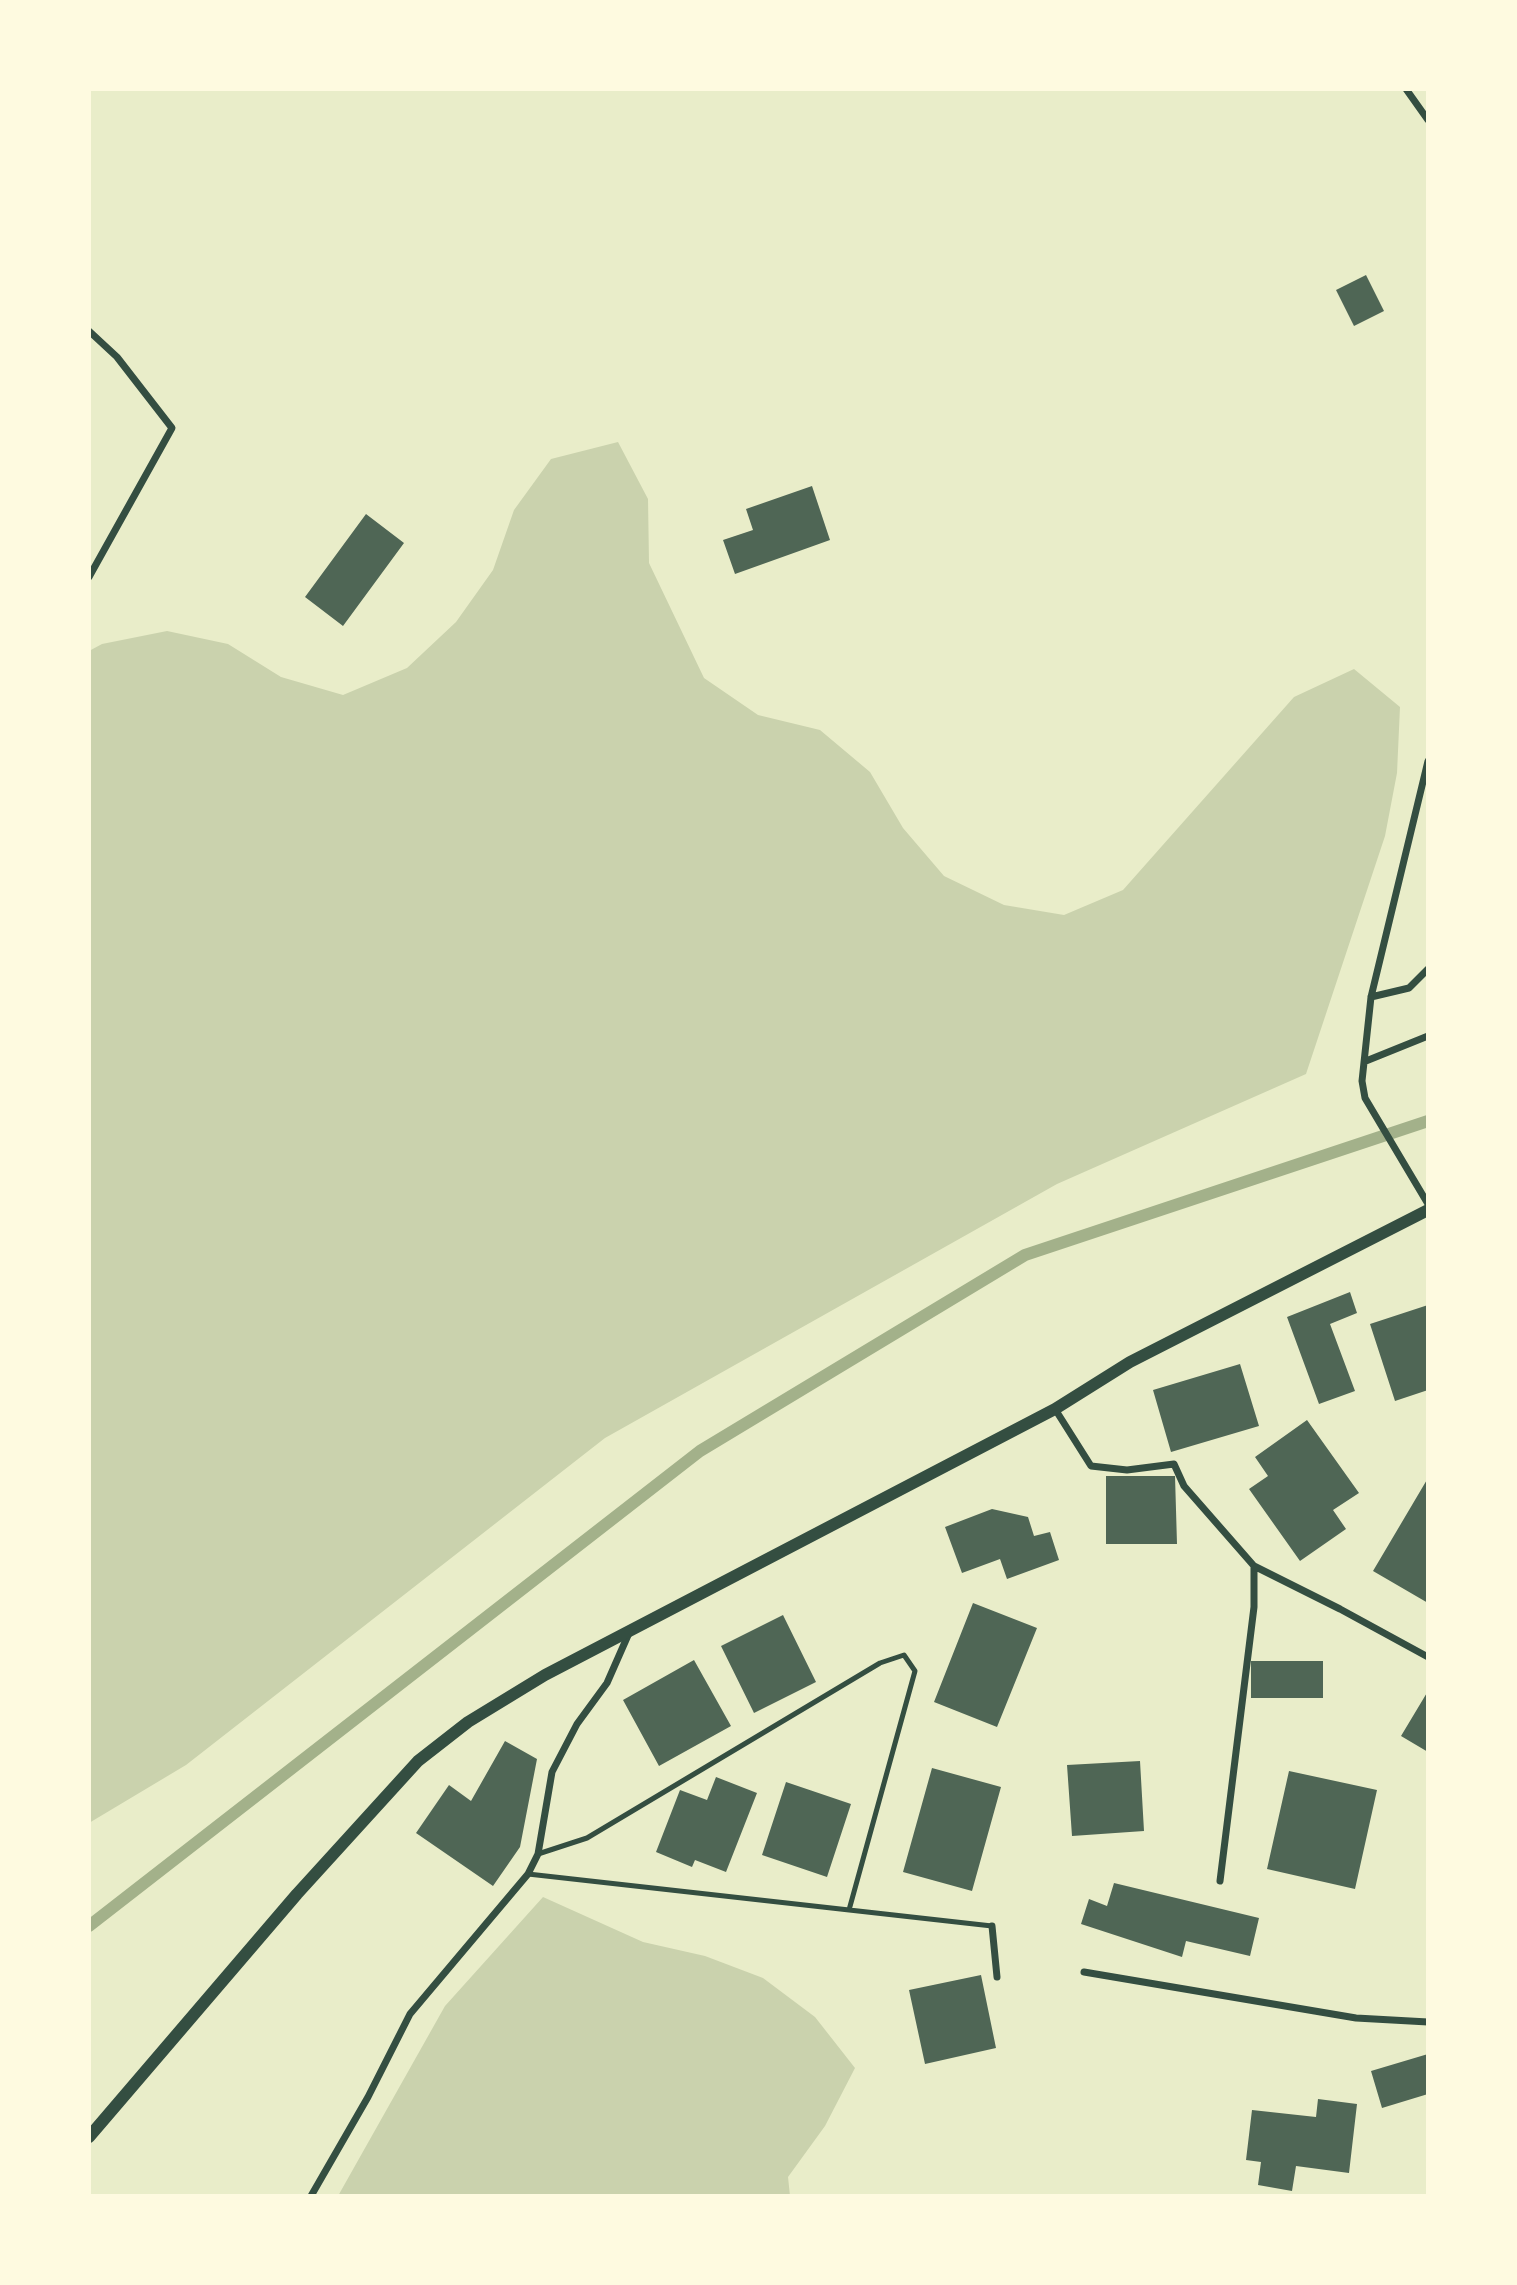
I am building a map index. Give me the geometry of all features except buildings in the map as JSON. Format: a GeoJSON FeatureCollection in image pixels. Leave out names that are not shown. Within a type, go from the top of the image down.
{"type":"FeatureCollection","features":[{"type":"Feature","properties":{"kind":"street"},"geometry":{"type":"LineString","coordinates":[[1406,89],[1428,120]]}},
{"type":"Feature","properties":{"kind":"street"},"geometry":{"type":"LineString","coordinates":[[89,331],[117,357],[172,428],[89,577]]}},
{"type":"Feature","properties":{"kind":"street"},"geometry":{"type":"LineString","coordinates":[[1428,761],[1371,997],[1362,1081],[1366,1098],[1428,1204]]}},
{"type":"Feature","properties":{"kind":"street"},"geometry":{"type":"LineString","coordinates":[[1371,997],[1409,988],[1428,969]]}},
{"type":"Feature","properties":{"kind":"street"},"geometry":{"type":"LineString","coordinates":[[1366,1061],[1428,1036]]}},
{"type":"Feature","properties":{"kind":"street"},"geometry":{"type":"LineString","coordinates":[[89,2137],[288,1904],[418,1761],[468,1722],[545,1675],[1055,1409],[1130,1362],[1428,1210]]}},
{"type":"Feature","properties":{"kind":"street"},"geometry":{"type":"LineString","coordinates":[[1055,1409],[1091,1466],[1127,1470],[1174,1464],[1184,1486],[1254,1566],[1428,1657]]}},
{"type":"Feature","properties":{"kind":"street"},"geometry":{"type":"LineString","coordinates":[[1220,1881],[1254,1608],[1254,1566]]}},
{"type":"Feature","properties":{"kind":"street"},"geometry":{"type":"LineString","coordinates":[[311,2196],[368,2097],[410,2014],[528,1874],[538,1854],[552,1772],[577,1724],[607,1683],[629,1633]]}},
{"type":"Feature","properties":{"kind":"street"},"geometry":{"type":"LineString","coordinates":[[992,1926],[997,1977]]}},
{"type":"Feature","properties":{"kind":"street"},"geometry":{"type":"LineString","coordinates":[[1084,1972],[1356,2018],[1428,2022]]}},
{"type":"Feature","properties":{"kind":"lane"},"geometry":{"type":"LineString","coordinates":[[538,1854],[587,1838],[869,1669],[904,1654],[915,1671],[849,1910]]}},
{"type":"Feature","properties":{"kind":"lane"},"geometry":{"type":"LineString","coordinates":[[528,1874],[992,1926]]}},
{"type":"Feature","properties":{"kind":"green space"},"geometry":{"type":"Polygon","coordinates":[[[618,442],[648,499],[649,563],[704,678],[758,715],[820,730],[870,772],[903,828],[944,876],[1004,905],[1064,915],[1123,890],[1294,697],[1354,669],[1400,707],[1397,773],[1385,836],[1306,1074],[1057,1184],[605,1438],[186,1765],[89,1823],[89,651],[102,644],[167,631],[228,644],[281,677],[343,695],[407,668],[456,622],[493,570],[514,510],[551,459],[618,442]]]}},
{"type":"Feature","properties":{"kind":"green space"},"geometry":{"type":"Polygon","coordinates":[[[543,1897],[643,1942],[705,1956],[763,1978],[815,2017],[855,2068],[825,2126],[788,2177],[790,2196],[338,2196],[445,2006],[543,1897]]]}},
{"type":"Feature","properties":{"kind":"waterway"},"geometry":{"type":"LineString","coordinates":[[89,1926],[700,1451],[1025,1255],[1428,1121]]}}]}
